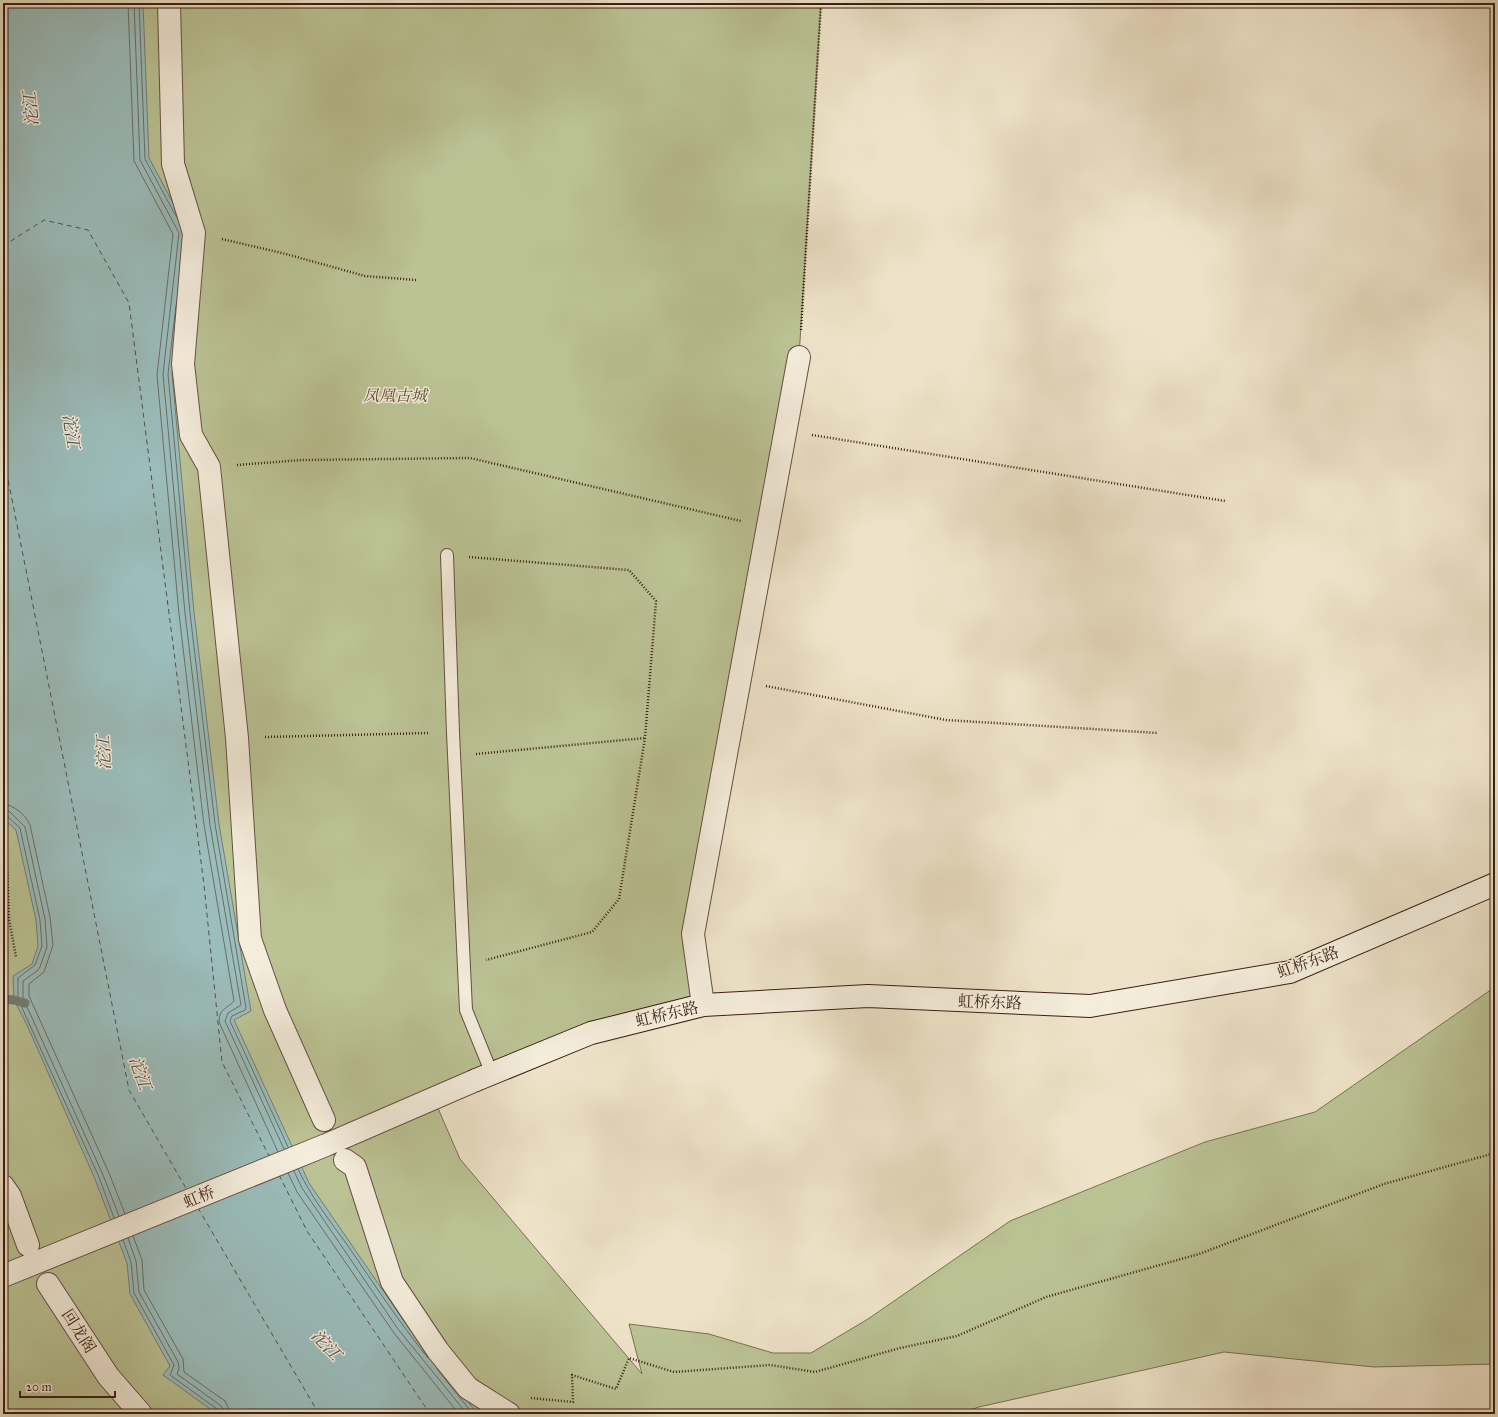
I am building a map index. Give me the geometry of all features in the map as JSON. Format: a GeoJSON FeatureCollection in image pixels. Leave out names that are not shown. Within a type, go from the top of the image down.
{"type":"FeatureCollection","features":[{"type":"Feature","properties":{"kind":"street"},"geometry":{"type":"LineString","coordinates":[[169,3],[173,164],[194,233],[183,364],[191,435],[209,467],[238,738],[250,938],[275,1010],[324,1120]]}},
{"type":"Feature","properties":{"kind":"street"},"geometry":{"type":"LineString","coordinates":[[703,1005],[693,934],[799,357]]}},
{"type":"Feature","properties":{"kind":"street","name":"虹桥东路"},"geometry":{"type":"LineString","coordinates":[[326,1145],[591,1033],[703,1005],[868,996],[1090,1006],[1290,972],[1495,884]]}},
{"type":"Feature","properties":{"kind":"street","name":"虹桥"},"geometry":{"type":"LineString","coordinates":[[3,1276],[326,1145]]}},
{"type":"Feature","properties":{"kind":"street"},"geometry":{"type":"LineString","coordinates":[[345,1160],[355,1167],[392,1282],[438,1351],[468,1388],[509,1414]]}},
{"type":"Feature","properties":{"kind":"street"},"geometry":{"type":"LineString","coordinates":[[3,1186],[10,1196],[28,1245]]}},
{"type":"Feature","properties":{"kind":"street","name":"回龙阁"},"geometry":{"type":"LineString","coordinates":[[48,1284],[108,1376],[141,1414]]}},
{"type":"Feature","properties":{"kind":"lane"},"geometry":{"type":"LineString","coordinates":[[447,555],[453,733],[466,1010],[484,1077]]}},
{"type":"Feature","properties":{"kind":"path"},"geometry":{"type":"LineString","coordinates":[[799,357],[821,3]]}},
{"type":"Feature","properties":{"kind":"path"},"geometry":{"type":"LineString","coordinates":[[194,233],[286,254],[365,276],[416,280]]}},
{"type":"Feature","properties":{"kind":"path"},"geometry":{"type":"LineString","coordinates":[[786,431],[1225,501]]}},
{"type":"Feature","properties":{"kind":"path"},"geometry":{"type":"LineString","coordinates":[[209,467],[302,460],[470,458],[768,527]]}},
{"type":"Feature","properties":{"kind":"path"},"geometry":{"type":"LineString","coordinates":[[447,555],[629,570],[656,601],[645,738],[619,899],[592,932],[464,966]]}},
{"type":"Feature","properties":{"kind":"path"},"geometry":{"type":"LineString","coordinates":[[740,681],[946,720],[1158,733]]}},
{"type":"Feature","properties":{"kind":"path"},"geometry":{"type":"LineString","coordinates":[[238,738],[453,733],[476,754],[645,738]]}},
{"type":"Feature","properties":{"kind":"path"},"geometry":{"type":"LineString","coordinates":[[6,840],[9,919],[16,957]]}},
{"type":"Feature","properties":{"kind":"path"},"geometry":{"type":"LineString","coordinates":[[3,920],[9,919]]}},
{"type":"Feature","properties":{"kind":"path"},"geometry":{"type":"LineString","coordinates":[[528,1398],[573,1402],[572,1375],[616,1389],[629,1358],[674,1372],[770,1365],[815,1372],[900,1348],[957,1336],[1046,1297],[1199,1254],[1384,1184],[1495,1153]]}},
{"type":"Feature","properties":{"kind":"green space","name":"凤凰古城"},"geometry":{"type":"Polygon","coordinates":[[[3,3],[821,3],[799,357],[693,934],[703,1005],[434,1099],[460,1159],[642,1374],[629,1324],[709,1334],[773,1353],[811,1353],[868,1319],[1010,1221],[1205,1142],[1315,1112],[1495,987],[1495,1364],[1374,1367],[1224,1352],[979,1407],[957,1414],[3,1414],[3,3]]]}},
{"type":"Feature","properties":{"kind":"water","name":"沱江"},"geometry":{"type":"Polygon","coordinates":[[[3,3],[143,3],[149,158],[188,231],[172,374],[194,612],[219,824],[251,1011],[234,1020],[309,1183],[406,1324],[478,1414],[217,1414],[163,1375],[170,1366],[130,1294],[127,1263],[95,1179],[27,1025],[14,1000],[13,976],[32,964],[38,946],[36,920],[16,830],[3,818],[3,3]]]}},
{"type":"Feature","properties":{"kind":"waterway"},"geometry":{"type":"LineString","coordinates":[[3,999],[25,1003]]}},
{"type":"Feature","properties":{"kind":"ferry route"},"geometry":{"type":"LineString","coordinates":[[3,246],[44,220],[88,230],[129,303],[204,885],[222,1062],[269,1156]]}},
{"type":"Feature","properties":{"kind":"ferry route"},"geometry":{"type":"LineString","coordinates":[[3,454],[129,1090],[187,1190]]}},
{"type":"Feature","properties":{"kind":"ferry route"},"geometry":{"type":"LineString","coordinates":[[279,1175],[307,1231],[430,1414]]}},
{"type":"Feature","properties":{"kind":"ferry route"},"geometry":{"type":"LineString","coordinates":[[198,1208],[319,1414]]}}]}
